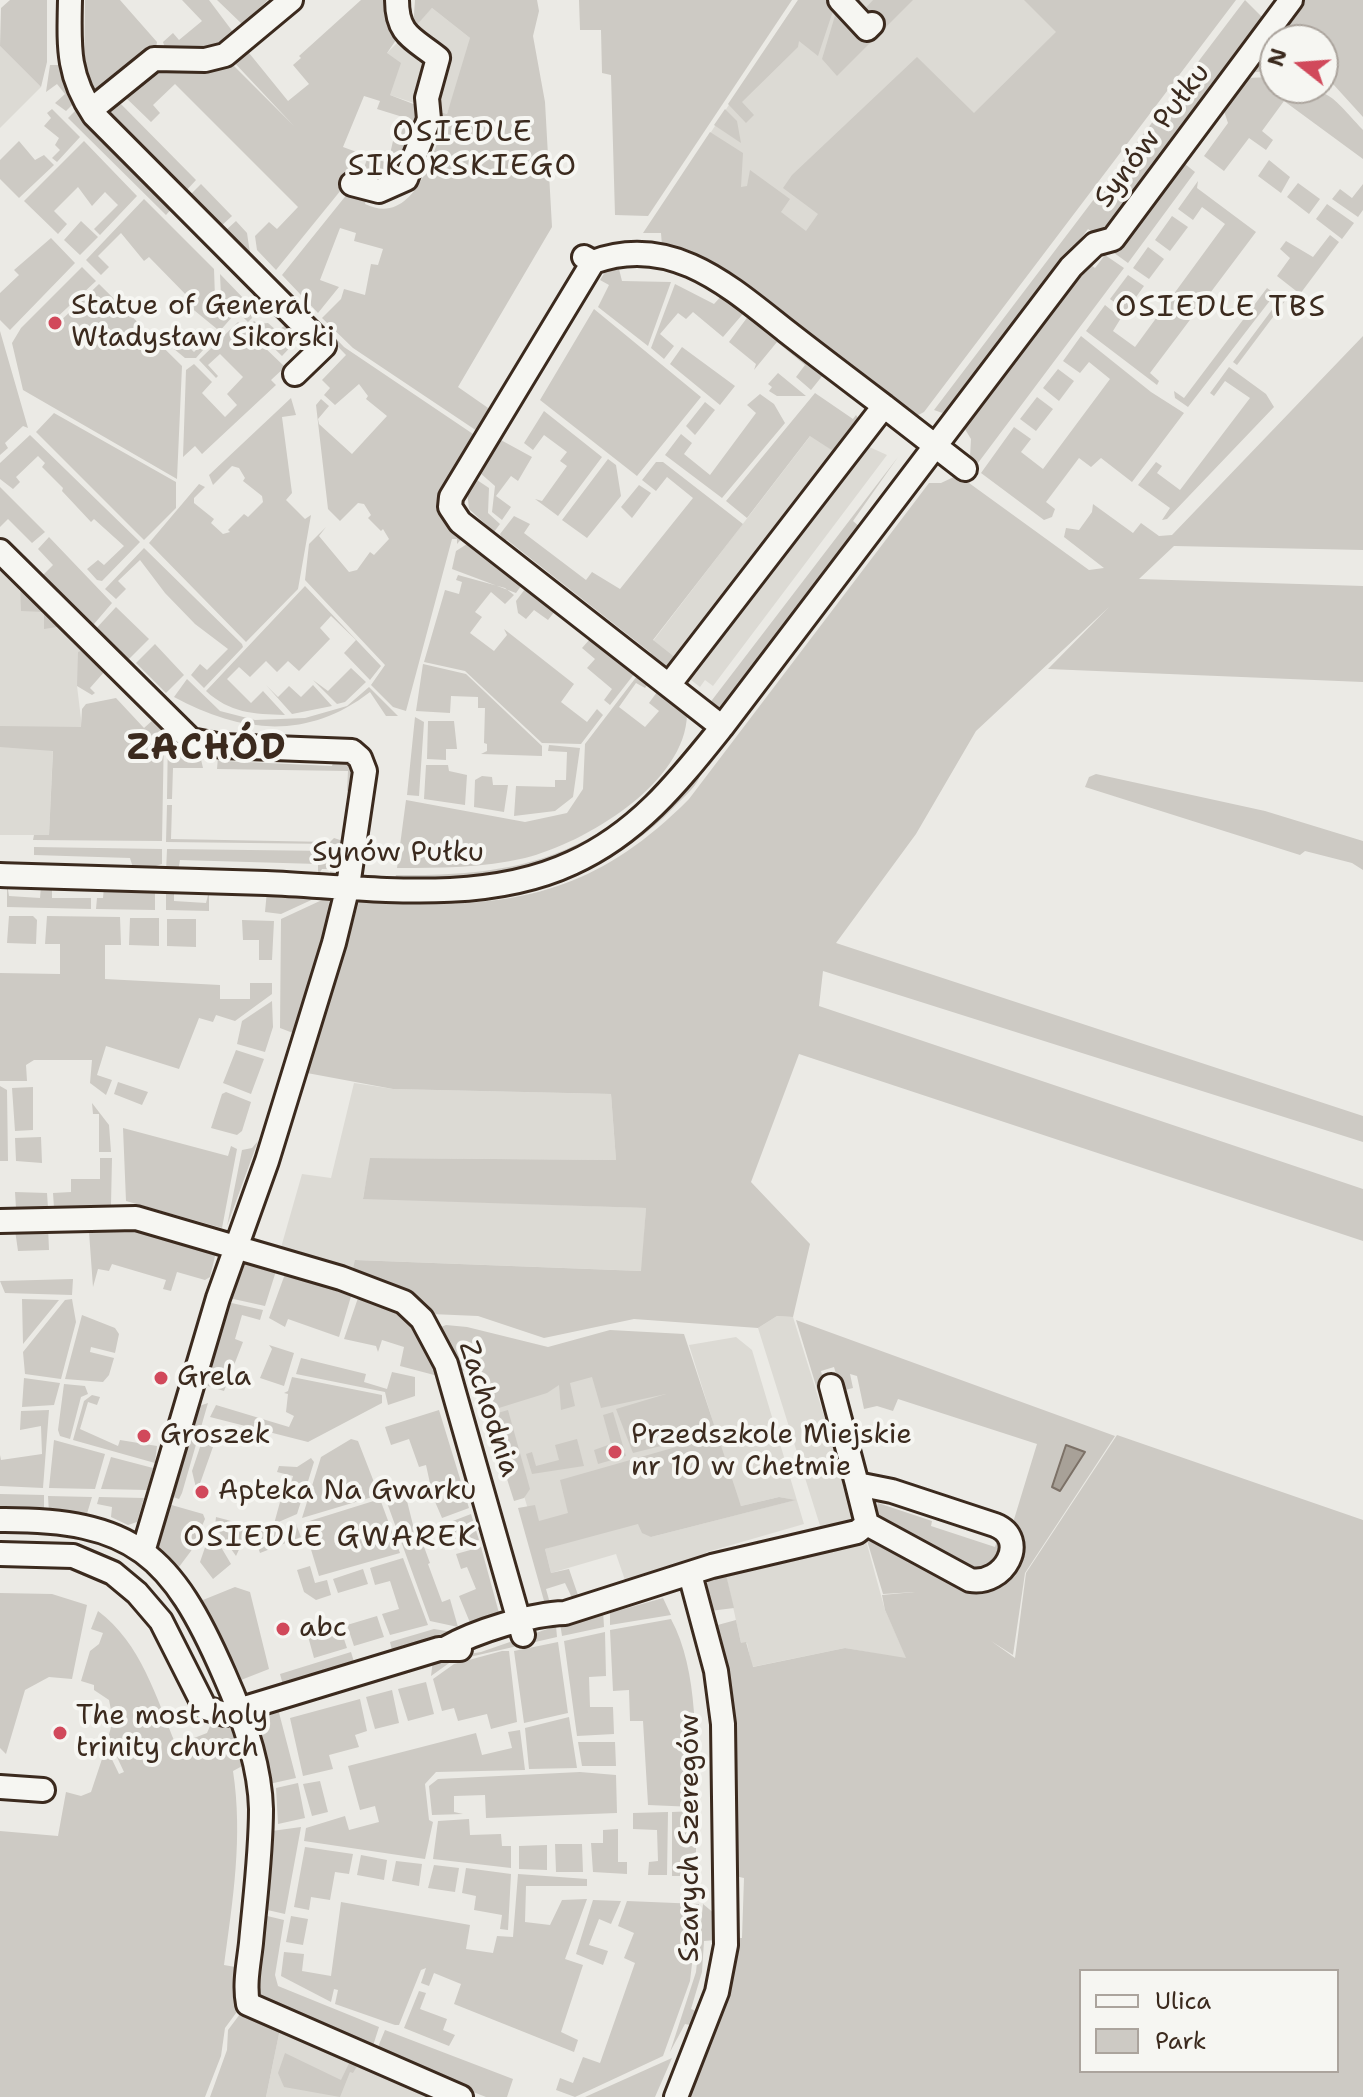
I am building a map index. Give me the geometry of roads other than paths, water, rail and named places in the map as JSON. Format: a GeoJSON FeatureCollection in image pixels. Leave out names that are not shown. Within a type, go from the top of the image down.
{"type":"FeatureCollection","features":[{"type":"Feature","properties":{"kind":"street"},"geometry":{"type":"LineString","coordinates":[[70,0],[69,60],[77,88],[91,110],[324,346],[295,374]]}},
{"type":"Feature","properties":{"kind":"street"},"geometry":{"type":"LineString","coordinates":[[91,110],[154,59],[205,60],[225,55],[291,0]]}},
{"type":"Feature","properties":{"kind":"street"},"geometry":{"type":"LineString","coordinates":[[352,184],[379,191],[406,179],[429,119],[427,98],[438,58],[402,29],[397,21],[397,0]]}},
{"type":"Feature","properties":{"kind":"street"},"geometry":{"type":"LineString","coordinates":[[840,0],[867,29],[872,24]]}},
{"type":"Feature","properties":{"kind":"street","name":"Synów Pułku"},"geometry":{"type":"LineString","coordinates":[[0,875],[462,888],[512,882],[571,864],[600,849],[652,811],[722,727],[1078,259],[1095,244],[1113,239],[1291,0]]}},
{"type":"Feature","properties":{"kind":"street"},"geometry":{"type":"LineString","coordinates":[[722,727],[454,517],[449,504],[588,263],[608,257],[646,254],[676,259],[701,269],[730,286],[965,469]]}},
{"type":"Feature","properties":{"kind":"street"},"geometry":{"type":"LineString","coordinates":[[669,685],[884,406]]}},
{"type":"Feature","properties":{"kind":"street"},"geometry":{"type":"LineString","coordinates":[[0,551],[191,740],[222,746],[352,751],[360,758],[365,771],[348,886],[334,943],[267,1161],[235,1247],[143,1552]]}},
{"type":"Feature","properties":{"kind":"street","name":"Zachodnia"},"geometry":{"type":"LineString","coordinates":[[0,1221],[136,1218],[341,1278],[404,1302],[432,1335],[455,1392],[522,1628]]}},
{"type":"Feature","properties":{"kind":"street"},"geometry":{"type":"LineString","coordinates":[[831,1386],[867,1524],[970,1580],[983,1583],[994,1579],[1008,1561],[1012,1545],[1009,1535],[995,1525],[892,1491],[857,1484]]}},
{"type":"Feature","properties":{"kind":"street"},"geometry":{"type":"LineString","coordinates":[[0,1520],[45,1520],[87,1525],[116,1536],[143,1552],[189,1600],[239,1709],[261,1806],[248,2004],[461,2097]]}},
{"type":"Feature","properties":{"kind":"street"},"geometry":{"type":"LineString","coordinates":[[0,1554],[73,1556],[113,1573],[143,1599],[161,1621],[205,1708],[219,1713],[446,1648],[467,1650],[522,1628],[538,1630],[565,1613],[712,1566],[857,1532],[867,1524]]}},
{"type":"Feature","properties":{"kind":"street","name":"Szarych Szeregów"},"geometry":{"type":"LineString","coordinates":[[676,2097],[717,1992],[726,1945],[723,1724],[716,1671],[690,1574]]}},
{"type":"Feature","properties":{"kind":"street"},"geometry":{"type":"LineString","coordinates":[[0,1787],[43,1790]]}},
{"type":"Feature","properties":{"kind":"place","name":"Statue of General Władysław Sikorski"},"geometry":{"type":"Point","coordinates":[55,323]}},
{"type":"Feature","properties":{"kind":"place","name":"Grela"},"geometry":{"type":"Point","coordinates":[161,1378]}},
{"type":"Feature","properties":{"kind":"place","name":"Groszek"},"geometry":{"type":"Point","coordinates":[144,1436]}},
{"type":"Feature","properties":{"kind":"place","name":"Przedszkole Miejskie nr 10 w Chełmie"},"geometry":{"type":"Point","coordinates":[615,1452]}},
{"type":"Feature","properties":{"kind":"place","name":"Apteka Na Gwarku"},"geometry":{"type":"Point","coordinates":[202,1492]}},
{"type":"Feature","properties":{"kind":"place","name":"abc"},"geometry":{"type":"Point","coordinates":[283,1629]}},
{"type":"Feature","properties":{"kind":"place","name":"The most holy trinity church"},"geometry":{"type":"Point","coordinates":[60,1733]}},
{"type":"Feature","properties":{"kind":"district","name":"OSIEDLE SIKORSKIEGO"},"geometry":{"type":"Point","coordinates":[463,150]}},
{"type":"Feature","properties":{"kind":"district","name":"OSIEDLE TBS"},"geometry":{"type":"Point","coordinates":[1221,308]}},
{"type":"Feature","properties":{"kind":"district","name":"ZACHÓD"},"geometry":{"type":"Point","coordinates":[207,750]}},
{"type":"Feature","properties":{"kind":"district","name":"OSIEDLE GWAREK"},"geometry":{"type":"Point","coordinates":[331,1538]}}]}
